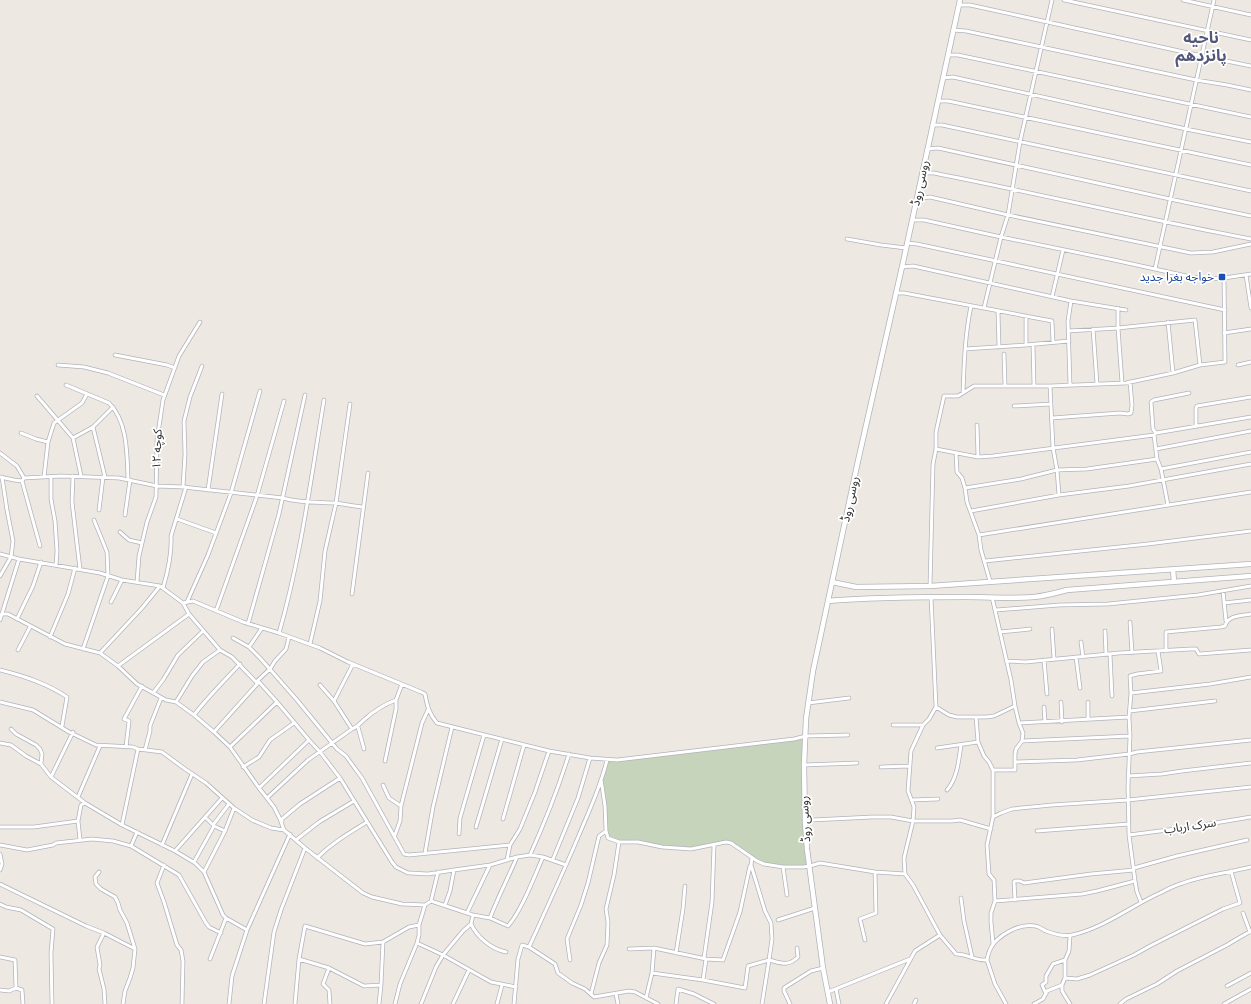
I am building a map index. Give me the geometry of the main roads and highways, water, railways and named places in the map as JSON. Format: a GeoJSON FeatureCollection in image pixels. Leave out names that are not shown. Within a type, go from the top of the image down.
{"type":"FeatureCollection","features":[{"type":"Feature","properties":{"kind":"main road","name":"روسی روڈ"},"geometry":{"type":"LineString","coordinates":[[830,1004],[823,968],[807,849],[805,822],[804,765],[808,702],[813,671],[858,461],[960,2]]}},
{"type":"Feature","properties":{"kind":"main road"},"geometry":{"type":"LineString","coordinates":[[832,582],[856,587],[930,586],[1251,564]]}},
{"type":"Feature","properties":{"kind":"main road"},"geometry":{"type":"LineString","coordinates":[[1173,569],[1174,582]]}},
{"type":"Feature","properties":{"kind":"main road"},"geometry":{"type":"LineString","coordinates":[[828,601],[931,596],[1035,597],[1067,590],[1251,576]]}},
{"type":"Feature","properties":{"kind":"place","name":"خواجه بغرا جدید"},"geometry":{"type":"Point","coordinates":[1222,277]}},
{"type":"Feature","properties":{"kind":"district","name":"ناحیه پانزدهم"},"geometry":{"type":"Point","coordinates":[1201,46]}}]}
